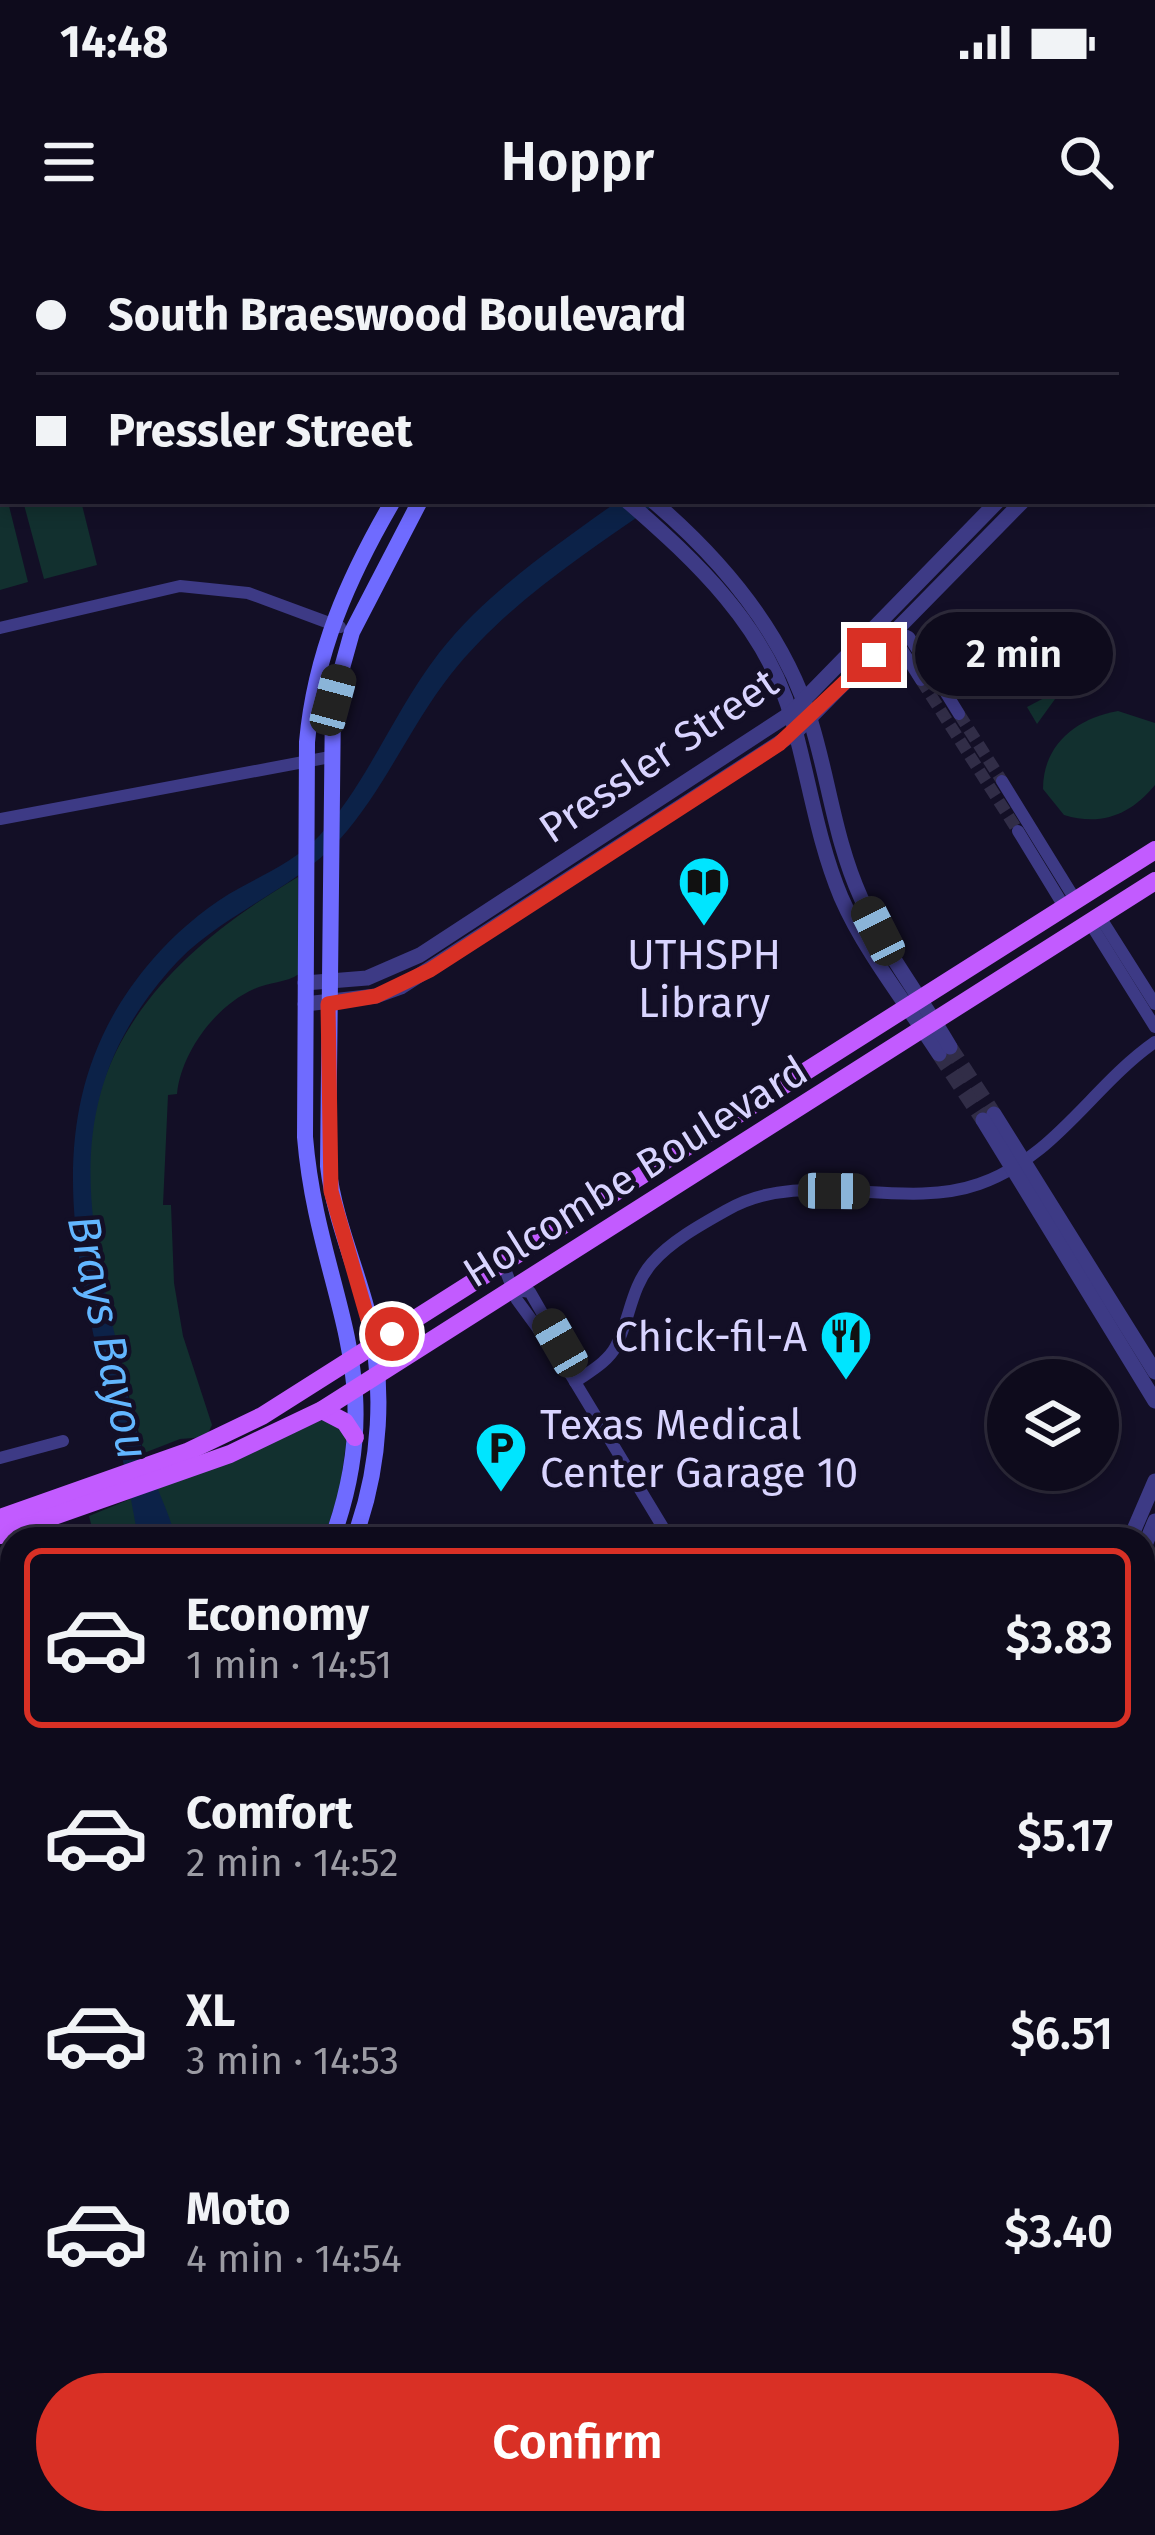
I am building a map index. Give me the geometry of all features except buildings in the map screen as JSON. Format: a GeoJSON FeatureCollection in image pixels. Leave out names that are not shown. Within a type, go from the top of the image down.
{"type":"FeatureCollection","features":[{"type":"Feature","properties":{"kind":"main road"},"geometry":{"type":"LineString","coordinates":[[335,1527],[356,1438],[357,1388],[354,1357],[311,1198],[305,1004],[306,760],[311,697],[331,624],[391,504]]}},
{"type":"Feature","properties":{"kind":"main road"},"geometry":{"type":"LineString","coordinates":[[383,564],[401,512],[395,504]]}},
{"type":"Feature","properties":{"kind":"main road"},"geometry":{"type":"LineString","coordinates":[[356,1527],[376,1452],[377,1375],[375,1344],[331,1191],[329,762],[333,700],[352,632],[417,504]]}},
{"type":"Feature","properties":{"kind":"main road","name":"Holcombe Boulevard"},"geometry":{"type":"LineString","coordinates":[[190,1460],[774,1096],[1155,850]]}},
{"type":"Feature","properties":{"kind":"main road"},"geometry":{"type":"LineString","coordinates":[[1087,924],[1095,898],[1108,881]]}},
{"type":"Feature","properties":{"kind":"main road","name":"Holcombe Boulevard"},"geometry":{"type":"LineString","coordinates":[[18,1527],[322,1411],[1155,881]]}},
{"type":"Feature","properties":{"kind":"main road"},"geometry":{"type":"LineString","coordinates":[[1071,904],[1081,910],[1087,924]]}},
{"type":"Feature","properties":{"kind":"main road"},"geometry":{"type":"LineString","coordinates":[[774,1096],[787,1117]]}},
{"type":"Feature","properties":{"kind":"main road"},"geometry":{"type":"LineString","coordinates":[[322,1411],[345,1422],[356,1438]]}},
{"type":"Feature","properties":{"kind":"main road","name":"Holcombe Boulevard"},"geometry":{"type":"LineString","coordinates":[[0,1518],[90,1496]]}},
{"type":"Feature","properties":{"kind":"street"},"geometry":{"type":"LineString","coordinates":[[631,504],[727,586]]}},
{"type":"Feature","properties":{"kind":"street"},"geometry":{"type":"LineString","coordinates":[[657,504],[699,540],[742,605],[797,708],[811,720],[829,834]]}},
{"type":"Feature","properties":{"kind":"street","name":"Pressler Street"},"geometry":{"type":"LineString","coordinates":[[305,983],[367,979],[420,955],[558,866],[796,732],[995,504]]}},
{"type":"Feature","properties":{"kind":"street","name":"Pressler Street"},"geometry":{"type":"LineString","coordinates":[[305,1004],[376,996],[430,970],[568,880],[686,796],[797,708],[981,545],[1019,504]]}},
{"type":"Feature","properties":{"kind":"street"},"geometry":{"type":"LineString","coordinates":[[968,532],[981,545]]}},
{"type":"Feature","properties":{"kind":"street"},"geometry":{"type":"LineString","coordinates":[[0,628],[153,590],[217,586],[352,632]]}},
{"type":"Feature","properties":{"kind":"street"},"geometry":{"type":"LineString","coordinates":[[891,625],[921,680]]}},
{"type":"Feature","properties":{"kind":"street"},"geometry":{"type":"LineString","coordinates":[[891,625],[909,637],[959,714]]}},
{"type":"Feature","properties":{"kind":"street"},"geometry":{"type":"LineString","coordinates":[[797,708],[796,732],[829,834],[944,1050]]}},
{"type":"Feature","properties":{"kind":"street"},"geometry":{"type":"LineString","coordinates":[[0,820],[306,760],[329,762]]}},
{"type":"Feature","properties":{"kind":"street"},"geometry":{"type":"LineString","coordinates":[[1002,781],[1071,904]]}},
{"type":"Feature","properties":{"kind":"street"},"geometry":{"type":"LineString","coordinates":[[1018,831],[1045,864]]}},
{"type":"Feature","properties":{"kind":"street"},"geometry":{"type":"LineString","coordinates":[[558,866],[568,880]]}},
{"type":"Feature","properties":{"kind":"street"},"geometry":{"type":"LineString","coordinates":[[538,878],[548,894]]}},
{"type":"Feature","properties":{"kind":"street"},"geometry":{"type":"LineString","coordinates":[[1087,924],[1155,1004]]}},
{"type":"Feature","properties":{"kind":"street"},"geometry":{"type":"LineString","coordinates":[[1087,924],[1155,1027]]}},
{"type":"Feature","properties":{"kind":"street"},"geometry":{"type":"LineString","coordinates":[[420,955],[430,970]]}},
{"type":"Feature","properties":{"kind":"street"},"geometry":{"type":"LineString","coordinates":[[575,1382],[615,1350],[635,1290],[651,1263],[731,1207],[771,1193],[950,1191],[982,1184],[1063,1135],[1108,1083],[1155,1042]]}},
{"type":"Feature","properties":{"kind":"street"},"geometry":{"type":"LineString","coordinates":[[988,1117],[1155,1372]]}},
{"type":"Feature","properties":{"kind":"street"},"geometry":{"type":"LineString","coordinates":[[1017,1162],[1155,1401]]}},
{"type":"Feature","properties":{"kind":"street"},"geometry":{"type":"LineString","coordinates":[[503,1264],[517,1290],[530,1292],[560,1343],[566,1367],[663,1527]]}},
{"type":"Feature","properties":{"kind":"street"},"geometry":{"type":"LineString","coordinates":[[0,1458],[63,1441]]}},
{"type":"Feature","properties":{"kind":"street"},"geometry":{"type":"LineString","coordinates":[[1135,1527],[1155,1481]]}},
{"type":"Feature","properties":{"kind":"green space"},"geometry":{"type":"Polygon","coordinates":[[[0,504],[8,504],[28,582],[0,590],[0,504]]]}},
{"type":"Feature","properties":{"kind":"green space"},"geometry":{"type":"Polygon","coordinates":[[[24,504],[82,504],[97,565],[44,579],[24,504]]]}},
{"type":"Feature","properties":{"kind":"green space"},"geometry":{"type":"Polygon","coordinates":[[[1063,688],[1037,724],[1027,707],[1063,688]]]}},
{"type":"Feature","properties":{"kind":"green space"},"geometry":{"type":"Polygon","coordinates":[[[1118,711],[1155,723],[1155,785],[1116,815],[1091,819],[1064,815],[1043,789],[1049,759],[1076,727],[1118,711]]]}},
{"type":"Feature","properties":{"kind":"green space"},"geometry":{"type":"Polygon","coordinates":[[[298,877],[299,974],[254,989],[226,1007],[193,1047],[177,1094],[168,1095],[163,1205],[171,1205],[174,1283],[183,1336],[212,1425],[206,1437],[180,1439],[144,1453],[104,1303],[93,1242],[88,1154],[97,1102],[115,1055],[140,1012],[171,974],[209,939],[298,877]]]}},
{"type":"Feature","properties":{"kind":"green space"},"geometry":{"type":"Polygon","coordinates":[[[327,1418],[347,1436],[340,1488],[328,1527],[92,1527],[89,1516],[327,1418]]]}},
{"type":"Feature","properties":{"kind":"water","name":"Brays Bayou"},"geometry":{"type":"Polygon","coordinates":[[[614,504],[656,504],[550,580],[473,648],[436,694],[340,839],[299,875],[187,952],[135,1016],[112,1060],[91,1148],[96,1240],[135,1426],[172,1527],[136,1527],[77,1241],[73,1168],[82,1096],[107,1026],[153,959],[179,932],[320,835],[353,792],[439,653],[523,571],[614,504]]]}},
{"type":"Feature","properties":{"kind":"tunnel"},"geometry":{"type":"LineString","coordinates":[[921,680],[1018,831]]}},
{"type":"Feature","properties":{"kind":"tunnel"},"geometry":{"type":"LineString","coordinates":[[959,714],[1002,781]]}},
{"type":"Feature","properties":{"kind":"tunnel"},"geometry":{"type":"LineString","coordinates":[[950,1047],[994,1114]]}},
{"type":"Feature","properties":{"kind":"tunnel"},"geometry":{"type":"LineString","coordinates":[[939,1054],[983,1120]]}},
{"type":"Feature","properties":{"kind":"place","name":"UTHSPH Library"},"geometry":{"type":"Point","coordinates":[704,928]}},
{"type":"Feature","properties":{"kind":"place","name":"Chick-fil-A"},"geometry":{"type":"Point","coordinates":[846,1382]}},
{"type":"Feature","properties":{"kind":"place","name":"Texas Medical Center Garage 10"},"geometry":{"type":"Point","coordinates":[501,1494]}},
{"type":"Feature","properties":{"kind":"route"},"geometry":{"type":"LineString","coordinates":[[392,1334],[375,1344],[331,1191],[328,1004],[401,987],[722,784],[811,720],[874,655]]}}]}
